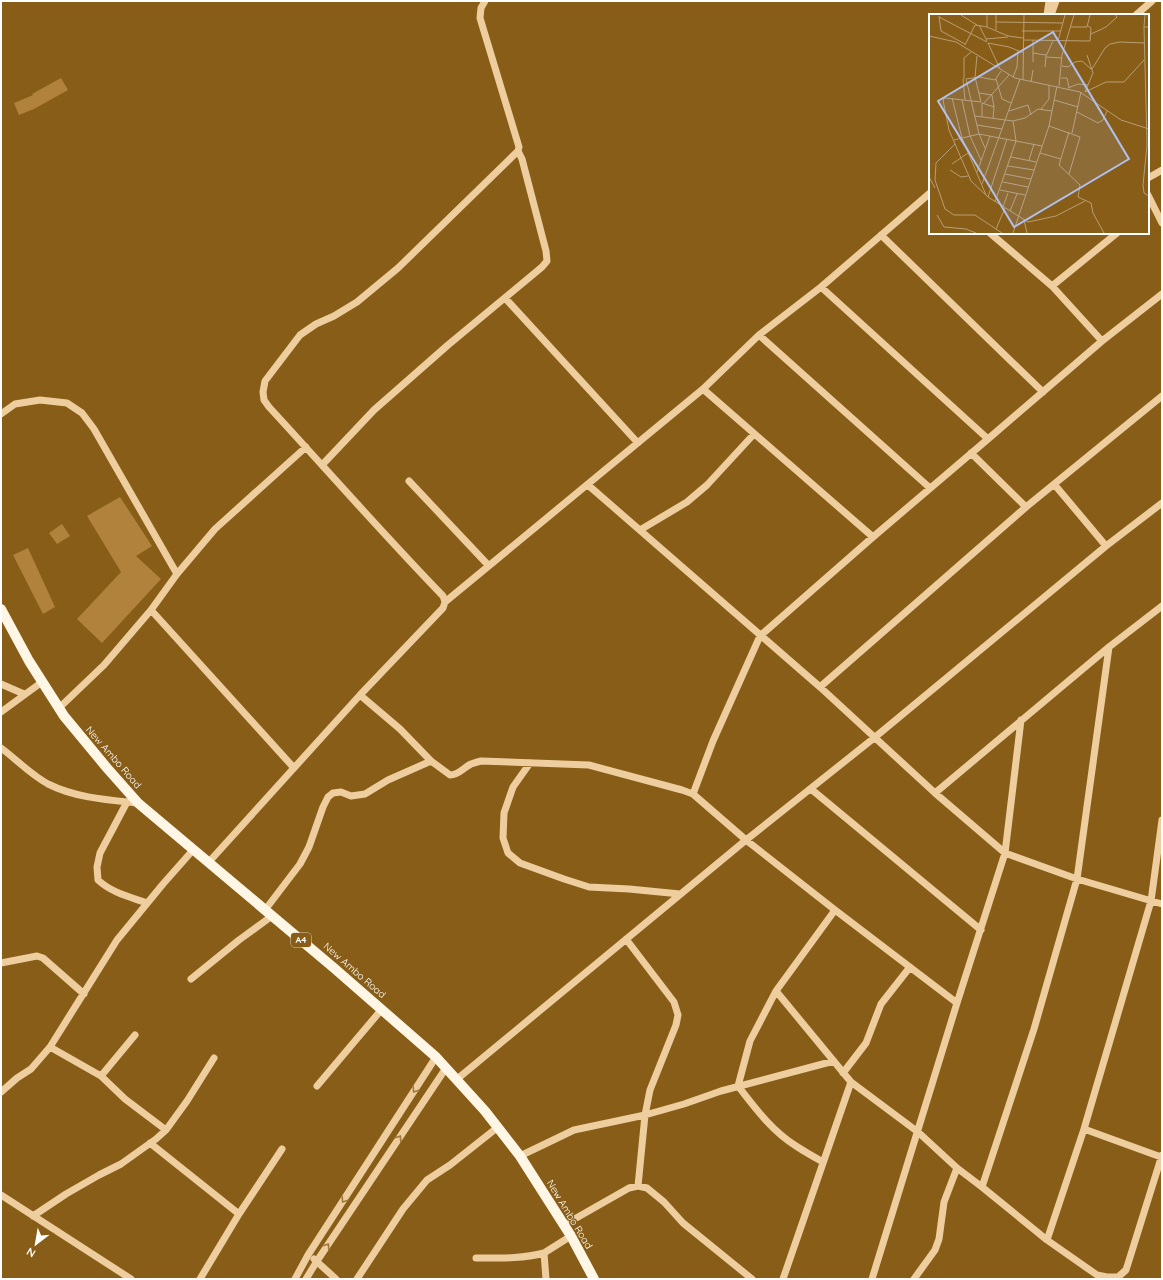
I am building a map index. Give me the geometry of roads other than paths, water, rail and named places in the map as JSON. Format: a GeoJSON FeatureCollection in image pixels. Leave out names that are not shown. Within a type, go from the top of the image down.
{"type":"FeatureCollection","features":[{"type":"Feature","properties":{"kind":"main road","name":"New Ambo Road"},"geometry":{"type":"LineString","coordinates":[[1,609],[29,661],[59,708],[106,768],[138,803],[382,1010],[436,1058],[486,1111],[520,1156],[571,1236],[594,1279]]}},
{"type":"Feature","properties":{"kind":"street"},"geometry":{"type":"LineString","coordinates":[[323,464],[374,410],[448,345],[542,267],[547,260],[522,159],[518,151],[519,147],[480,18],[481,8],[485,1]]}},
{"type":"Feature","properties":{"kind":"street"},"geometry":{"type":"LineString","coordinates":[[1047,14],[1049,1]]}},
{"type":"Feature","properties":{"kind":"street"},"geometry":{"type":"LineString","coordinates":[[1051,14],[1056,1]]}},
{"type":"Feature","properties":{"kind":"street"},"geometry":{"type":"LineString","coordinates":[[1137,14],[1152,1]]}},
{"type":"Feature","properties":{"kind":"street"},"geometry":{"type":"LineString","coordinates":[[445,602],[444,598],[323,464],[269,408],[264,400],[263,392],[268,375],[300,335],[316,324],[334,316],[357,302],[398,268],[518,151]]}},
{"type":"Feature","properties":{"kind":"street"},"geometry":{"type":"LineString","coordinates":[[1149,177],[1162,170]]}},
{"type":"Feature","properties":{"kind":"street"},"geometry":{"type":"LineString","coordinates":[[208,863],[360,695],[443,608],[445,602],[703,389],[759,335],[821,287],[929,194]]}},
{"type":"Feature","properties":{"kind":"street"},"geometry":{"type":"LineString","coordinates":[[1150,207],[1162,223]]}},
{"type":"Feature","properties":{"kind":"street"},"geometry":{"type":"LineString","coordinates":[[994,234],[1052,286],[1102,341]]}},
{"type":"Feature","properties":{"kind":"street"},"geometry":{"type":"LineString","coordinates":[[1052,286],[1117,234]]}},
{"type":"Feature","properties":{"kind":"street"},"geometry":{"type":"LineString","coordinates":[[880,236],[1043,392]]}},
{"type":"Feature","properties":{"kind":"street"},"geometry":{"type":"LineString","coordinates":[[821,287],[988,439]]}},
{"type":"Feature","properties":{"kind":"street"},"geometry":{"type":"LineString","coordinates":[[693,794],[713,741],[760,636],[1102,341],[1162,294]]}},
{"type":"Feature","properties":{"kind":"street"},"geometry":{"type":"LineString","coordinates":[[505,298],[638,443]]}},
{"type":"Feature","properties":{"kind":"street"},"geometry":{"type":"LineString","coordinates":[[759,335],[930,488]]}},
{"type":"Feature","properties":{"kind":"street"},"geometry":{"type":"LineString","coordinates":[[703,389],[873,537]]}},
{"type":"Feature","properties":{"kind":"street"},"geometry":{"type":"LineString","coordinates":[[820,687],[1026,507],[1162,396]]}},
{"type":"Feature","properties":{"kind":"street"},"geometry":{"type":"LineString","coordinates":[[1,414],[15,404],[40,400],[67,403],[82,413],[94,429],[177,574]]}},
{"type":"Feature","properties":{"kind":"street"},"geometry":{"type":"LineString","coordinates":[[640,530],[687,502],[707,485],[754,434]]}},
{"type":"Feature","properties":{"kind":"street"},"geometry":{"type":"LineString","coordinates":[[59,708],[104,665],[151,610],[177,574],[215,529],[306,447]]}},
{"type":"Feature","properties":{"kind":"street"},"geometry":{"type":"LineString","coordinates":[[971,453],[1026,507]]}},
{"type":"Feature","properties":{"kind":"street"},"geometry":{"type":"LineString","coordinates":[[409,481],[489,566]]}},
{"type":"Feature","properties":{"kind":"street"},"geometry":{"type":"LineString","coordinates":[[1054,484],[1106,546]]}},
{"type":"Feature","properties":{"kind":"street"},"geometry":{"type":"LineString","coordinates":[[588,485],[820,687],[935,793],[1005,853],[1077,879],[1162,904]]}},
{"type":"Feature","properties":{"kind":"street"},"geometry":{"type":"LineString","coordinates":[[456,1080],[680,894],[874,738],[1106,546],[1162,504]]}},
{"type":"Feature","properties":{"kind":"street"},"geometry":{"type":"LineString","coordinates":[[935,793],[1109,647],[1162,606]]}},
{"type":"Feature","properties":{"kind":"street"},"geometry":{"type":"LineString","coordinates":[[151,610],[294,768]]}},
{"type":"Feature","properties":{"kind":"street"},"geometry":{"type":"LineString","coordinates":[[982,1187],[1034,1029],[1077,879],[1109,647]]}},
{"type":"Feature","properties":{"kind":"street"},"geometry":{"type":"LineString","coordinates":[[1,712],[42,682]]}},
{"type":"Feature","properties":{"kind":"street"},"geometry":{"type":"LineString","coordinates":[[1,684],[24,694]]}},
{"type":"Feature","properties":{"kind":"street"},"geometry":{"type":"LineString","coordinates":[[360,695],[400,729],[431,761],[445,773],[453,775],[461,772],[470,764],[481,761],[589,765],[693,794],[746,840],[956,1003]]}},
{"type":"Feature","properties":{"kind":"street"},"geometry":{"type":"LineString","coordinates":[[872,1279],[918,1132],[956,1003],[1005,853],[1021,720]]}},
{"type":"Feature","properties":{"kind":"street"},"geometry":{"type":"LineString","coordinates":[[1,748],[47,784],[72,794],[85,797],[138,803]]}},
{"type":"Feature","properties":{"kind":"street"},"geometry":{"type":"LineString","coordinates":[[191,979],[239,940],[269,913],[309,847],[328,797],[333,793],[341,792],[351,796],[365,794],[388,780],[431,761]]}},
{"type":"Feature","properties":{"kind":"street"},"geometry":{"type":"LineString","coordinates":[[530,763],[513,786],[504,813],[503,838],[508,853],[520,863],[589,887],[680,894]]}},
{"type":"Feature","properties":{"kind":"street"},"geometry":{"type":"LineString","coordinates":[[811,789],[981,930]]}},
{"type":"Feature","properties":{"kind":"street"},"geometry":{"type":"LineString","coordinates":[[127,802],[100,853],[97,867],[98,880],[105,886],[120,894],[147,903]]}},
{"type":"Feature","properties":{"kind":"street"},"geometry":{"type":"LineString","coordinates":[[1047,1240],[1084,1129],[1151,901],[1162,820]]}},
{"type":"Feature","properties":{"kind":"street"},"geometry":{"type":"LineString","coordinates":[[1,1092],[17,1078],[31,1069],[50,1047],[118,940],[147,903],[193,850]]}},
{"type":"Feature","properties":{"kind":"street"},"geometry":{"type":"LineString","coordinates":[[738,1086],[750,1041],[776,991],[835,910]]}},
{"type":"Feature","properties":{"kind":"street"},"geometry":{"type":"LineString","coordinates":[[626,939],[674,1002],[678,1015],[676,1025],[650,1090],[645,1115],[638,1186]]}},
{"type":"Feature","properties":{"kind":"street"},"geometry":{"type":"LineString","coordinates":[[1,963],[37,956],[43,958],[84,994]]}},
{"type":"Feature","properties":{"kind":"street"},"geometry":{"type":"LineString","coordinates":[[843,1073],[866,1043],[881,1004],[910,967]]}},
{"type":"Feature","properties":{"kind":"street"},"geometry":{"type":"LineString","coordinates":[[776,991],[851,1082],[918,1132],[957,1168],[1047,1240],[1097,1275],[1118,1277],[1126,1270],[1162,1156],[1084,1129]]}},
{"type":"Feature","properties":{"kind":"street"},"geometry":{"type":"LineString","coordinates":[[317,1086],[382,1010]]}},
{"type":"Feature","properties":{"kind":"street"},"geometry":{"type":"LineString","coordinates":[[101,1076],[135,1035]]}},
{"type":"Feature","properties":{"kind":"street"},"geometry":{"type":"LineString","coordinates":[[50,1047],[101,1076],[125,1099],[166,1130]]}},
{"type":"Feature","properties":{"kind":"street"},"geometry":{"type":"LineString","coordinates":[[34,1216],[66,1194],[121,1164],[156,1139],[166,1130],[187,1101],[214,1058]]}},
{"type":"Feature","properties":{"kind":"street"},"geometry":{"type":"LineString","coordinates":[[295,1279],[308,1255],[436,1058]]}},
{"type":"Feature","properties":{"kind":"street"},"geometry":{"type":"LineString","coordinates":[[520,1156],[574,1130],[645,1115],[738,1086],[834,1061]]}},
{"type":"Feature","properties":{"kind":"street"},"geometry":{"type":"LineString","coordinates":[[306,1279],[446,1068]]}},
{"type":"Feature","properties":{"kind":"street"},"geometry":{"type":"LineString","coordinates":[[783,1279],[851,1082]]}},
{"type":"Feature","properties":{"kind":"street"},"geometry":{"type":"LineString","coordinates":[[738,1086],[762,1117],[781,1135],[823,1162]]}},
{"type":"Feature","properties":{"kind":"street"},"geometry":{"type":"LineString","coordinates":[[357,1279],[403,1208],[427,1180],[450,1165],[498,1127]]}},
{"type":"Feature","properties":{"kind":"street"},"geometry":{"type":"LineString","coordinates":[[150,1143],[239,1214]]}},
{"type":"Feature","properties":{"kind":"street"},"geometry":{"type":"LineString","coordinates":[[200,1279],[239,1214],[282,1149]]}},
{"type":"Feature","properties":{"kind":"street"},"geometry":{"type":"LineString","coordinates":[[914,1279],[935,1250],[939,1239],[944,1202],[957,1168]]}},
{"type":"Feature","properties":{"kind":"street"},"geometry":{"type":"LineString","coordinates":[[564,1225],[629,1188],[638,1186],[647,1188],[664,1202],[683,1223],[752,1279]]}},
{"type":"Feature","properties":{"kind":"street"},"geometry":{"type":"LineString","coordinates":[[1,1195],[131,1279]]}},
{"type":"Feature","properties":{"kind":"street"},"geometry":{"type":"LineString","coordinates":[[476,1258],[515,1258],[544,1253],[571,1236]]}},
{"type":"Feature","properties":{"kind":"street"},"geometry":{"type":"LineString","coordinates":[[544,1253],[546,1279]]}},
{"type":"Feature","properties":{"kind":"street"},"geometry":{"type":"LineString","coordinates":[[308,1255],[317,1261],[336,1279]]}}]}
